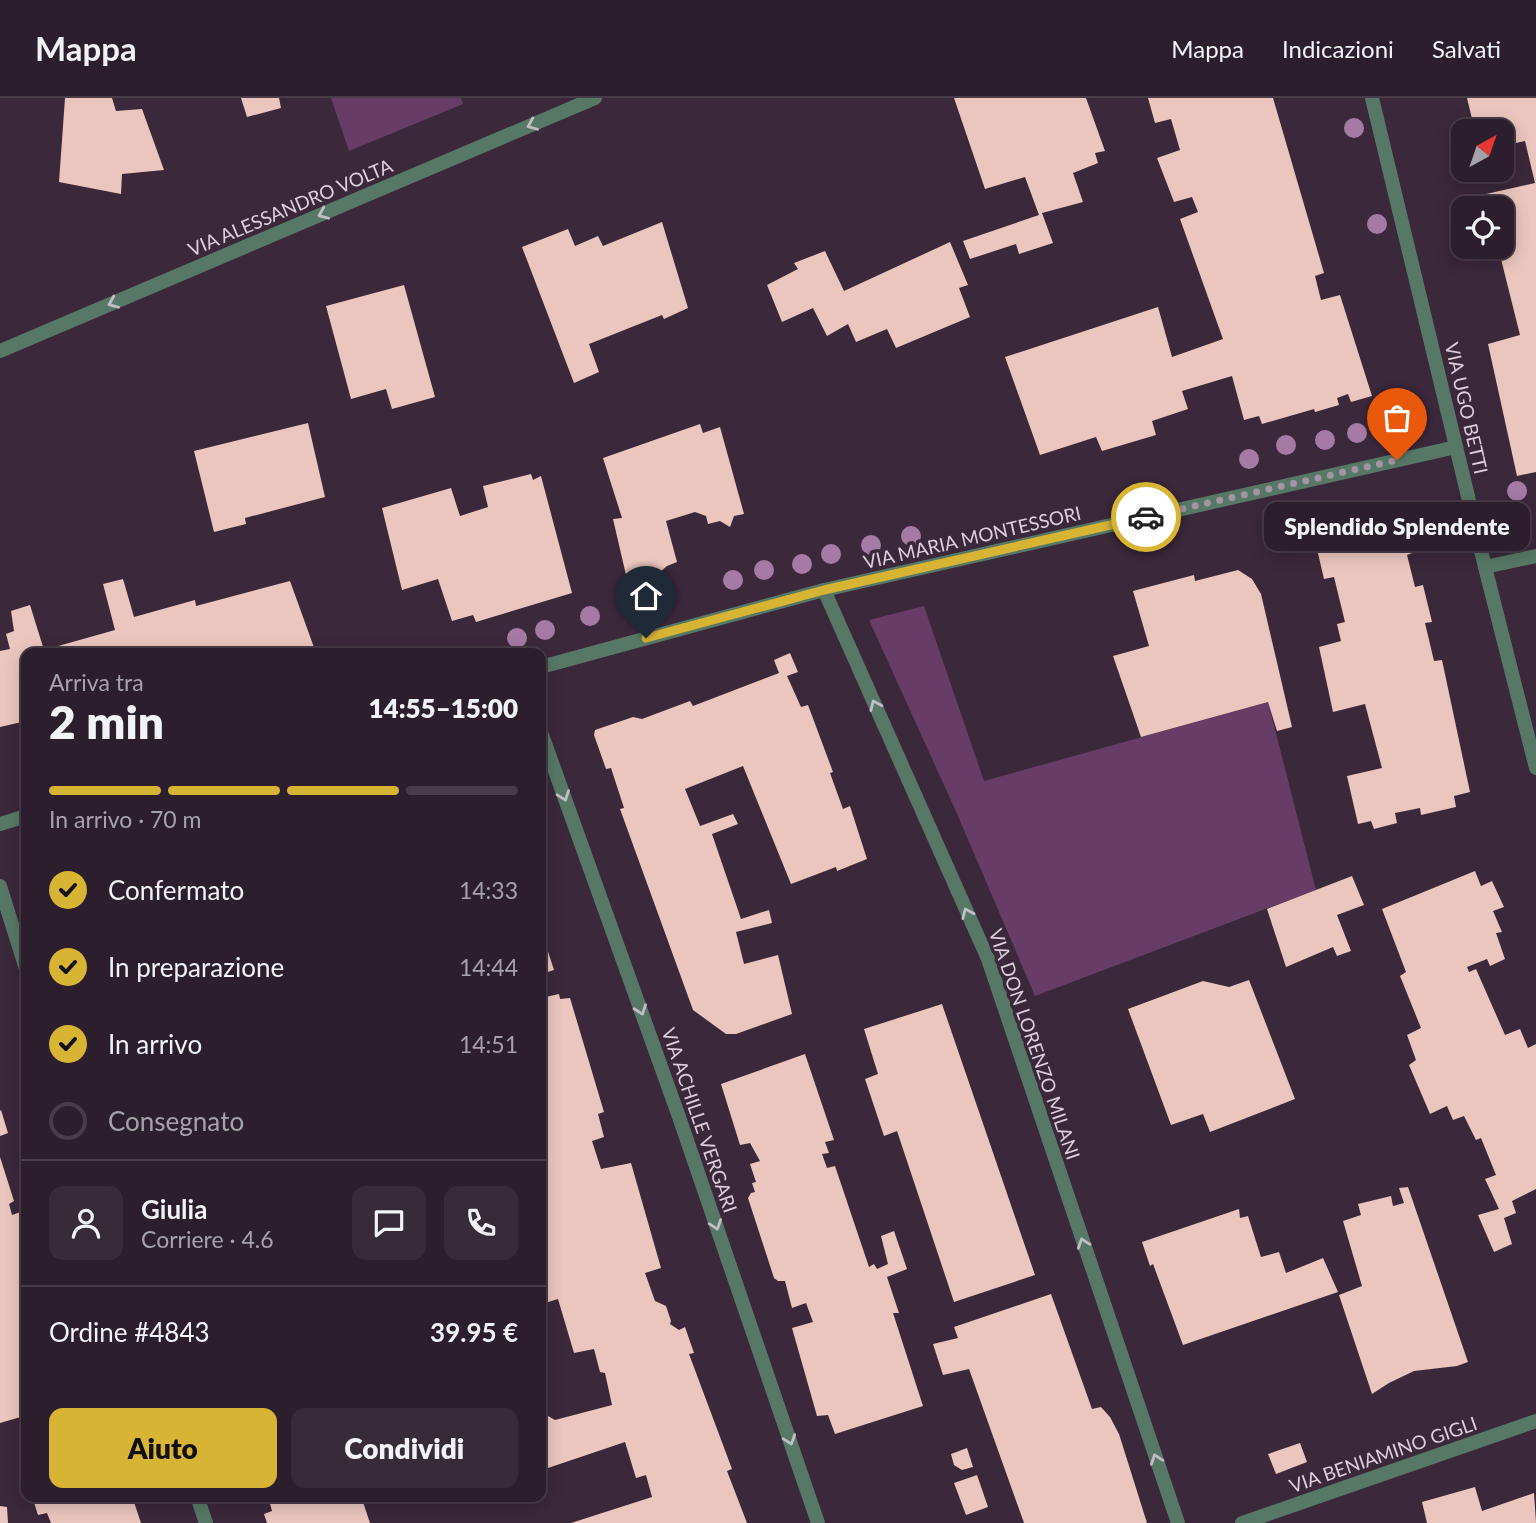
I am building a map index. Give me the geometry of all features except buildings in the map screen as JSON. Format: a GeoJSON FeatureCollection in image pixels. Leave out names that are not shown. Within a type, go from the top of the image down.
{"type":"FeatureCollection","features":[{"type":"Feature","properties":{"kind":"street","name":"VIA ALESSANDRO VOLTA"},"geometry":{"type":"LineString","coordinates":[[0,351],[595,98]]}},
{"type":"Feature","properties":{"kind":"street","name":"VIA UGO BETTI"},"geometry":{"type":"LineString","coordinates":[[1372,98],[1536,768]]}},
{"type":"Feature","properties":{"kind":"street","name":"VIA MARIA MONTESSORI"},"geometry":{"type":"LineString","coordinates":[[546,666],[824,590],[1456,447]]}},
{"type":"Feature","properties":{"kind":"street"},"geometry":{"type":"LineString","coordinates":[[1485,567],[1536,556]]}},
{"type":"Feature","properties":{"kind":"street","name":"VIA DON LORENZO MILANI"},"geometry":{"type":"LineString","coordinates":[[824,590],[988,959],[1178,1523]]}},
{"type":"Feature","properties":{"kind":"street","name":"VIA ACHILLE VERGARI"},"geometry":{"type":"LineString","coordinates":[[546,746],[678,1114],[818,1523]]}},
{"type":"Feature","properties":{"kind":"street"},"geometry":{"type":"LineString","coordinates":[[0,824],[21,818]]}},
{"type":"Feature","properties":{"kind":"street"},"geometry":{"type":"LineString","coordinates":[[0,886],[21,953]]}},
{"type":"Feature","properties":{"kind":"street","name":"VIA BENIAMINO GIGLI"},"geometry":{"type":"LineString","coordinates":[[1242,1523],[1536,1421]]}},
{"type":"Feature","properties":{"kind":"street"},"geometry":{"type":"LineString","coordinates":[[199,1502],[206,1523]]}},
{"type":"Feature","properties":{"kind":"shaded area"},"geometry":{"type":"Polygon","coordinates":[[[331,98],[461,98],[463,104],[349,151],[331,98]]]}},
{"type":"Feature","properties":{"kind":"shaded area"},"geometry":{"type":"Polygon","coordinates":[[[924,606],[984,781],[1268,702],[1316,890],[1035,996],[954,807],[869,620],[924,606]]]}},
{"type":"Feature","properties":{"kind":"way so far"},"geometry":{"type":"LineString","coordinates":[[1146,517],[1397,460]]}},
{"type":"Feature","properties":{"kind":"place","name":"Splendido Splendente"},"geometry":{"type":"Point","coordinates":[1397,460]}},
{"type":"Feature","properties":{"kind":"route"},"geometry":{"type":"LineString","coordinates":[[646,638],[824,590],[1146,517]]}}]}
